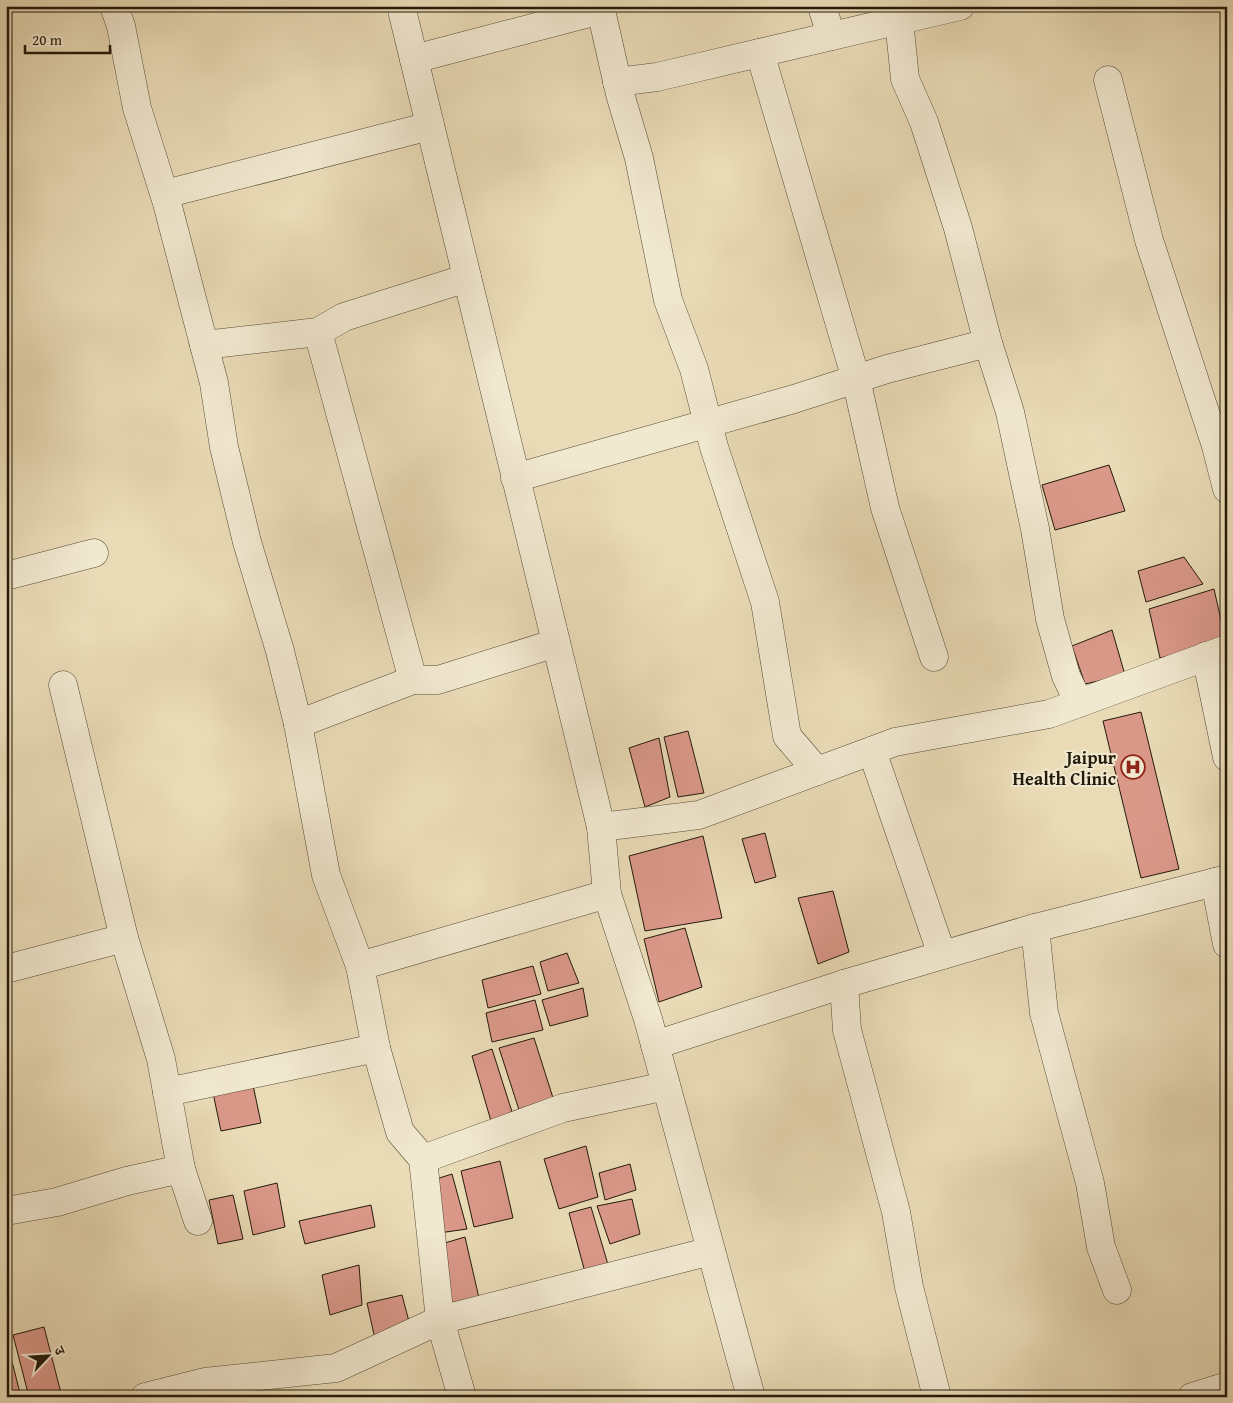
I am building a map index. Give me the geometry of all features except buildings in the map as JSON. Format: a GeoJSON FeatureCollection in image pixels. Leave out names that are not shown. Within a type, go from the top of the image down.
{"type":"FeatureCollection","features":[{"type":"Feature","properties":{"kind":"street"},"geometry":{"type":"LineString","coordinates":[[114,6],[121,26],[137,108],[165,194],[214,383],[224,447],[247,542],[280,651],[298,724],[326,875],[360,966],[376,1048],[400,1132],[423,1159],[440,1320],[462,1397]]}},
{"type":"Feature","properties":{"kind":"street"},"geometry":{"type":"LineString","coordinates":[[401,6],[601,827],[607,894],[655,1045],[751,1397]]}},
{"type":"Feature","properties":{"kind":"street"},"geometry":{"type":"LineString","coordinates":[[822,6],[831,36]]}},
{"type":"Feature","properties":{"kind":"street"},"geometry":{"type":"LineString","coordinates":[[617,82],[656,77],[960,6]]}},
{"type":"Feature","properties":{"kind":"street"},"geometry":{"type":"LineString","coordinates":[[414,59],[601,8],[617,82],[640,158],[668,300],[694,370],[736,518],[766,602],[787,736],[817,771]]}},
{"type":"Feature","properties":{"kind":"street"},"geometry":{"type":"LineString","coordinates":[[899,20],[905,79],[924,122],[958,228],[988,343],[1010,412],[1035,529],[1050,619],[1066,676],[1079,703]]}},
{"type":"Feature","properties":{"kind":"street"},"geometry":{"type":"LineString","coordinates":[[760,53],[856,379],[885,508],[934,657]]}},
{"type":"Feature","properties":{"kind":"street"},"geometry":{"type":"LineString","coordinates":[[1108,80],[1149,240],[1216,446],[1227,489]]}},
{"type":"Feature","properties":{"kind":"street"},"geometry":{"type":"LineString","coordinates":[[165,194],[430,126]]}},
{"type":"Feature","properties":{"kind":"street"},"geometry":{"type":"LineString","coordinates":[[204,345],[318,332],[344,317],[467,278]]}},
{"type":"Feature","properties":{"kind":"street"},"geometry":{"type":"LineString","coordinates":[[318,332],[413,680]]}},
{"type":"Feature","properties":{"kind":"street"},"geometry":{"type":"LineString","coordinates":[[516,478],[794,399],[886,369],[988,343]]}},
{"type":"Feature","properties":{"kind":"street"},"geometry":{"type":"LineString","coordinates":[[6,576],[94,553]]}},
{"type":"Feature","properties":{"kind":"street"},"geometry":{"type":"LineString","coordinates":[[298,724],[413,680],[438,680],[556,643]]}},
{"type":"Feature","properties":{"kind":"street"},"geometry":{"type":"LineString","coordinates":[[601,827],[700,815],[895,742],[1050,714],[1216,652],[1227,756]]}},
{"type":"Feature","properties":{"kind":"street"},"geometry":{"type":"LineString","coordinates":[[63,685],[124,938],[161,1058],[181,1169],[198,1221]]}},
{"type":"Feature","properties":{"kind":"street"},"geometry":{"type":"LineString","coordinates":[[872,751],[942,955]]}},
{"type":"Feature","properties":{"kind":"street"},"geometry":{"type":"LineString","coordinates":[[655,1045],[844,984],[1035,928],[1221,881],[1227,944]]}},
{"type":"Feature","properties":{"kind":"street"},"geometry":{"type":"LineString","coordinates":[[360,966],[607,894]]}},
{"type":"Feature","properties":{"kind":"street"},"geometry":{"type":"LineString","coordinates":[[1035,928],[1044,1013],[1090,1183],[1101,1247],[1118,1290]]}},
{"type":"Feature","properties":{"kind":"street"},"geometry":{"type":"LineString","coordinates":[[6,969],[124,938]]}},
{"type":"Feature","properties":{"kind":"street"},"geometry":{"type":"LineString","coordinates":[[844,984],[847,1030],[896,1212],[909,1287],[937,1397]]}},
{"type":"Feature","properties":{"kind":"street"},"geometry":{"type":"LineString","coordinates":[[167,1092],[376,1048]]}},
{"type":"Feature","properties":{"kind":"street"},"geometry":{"type":"LineString","coordinates":[[423,1159],[563,1108],[666,1086]]}},
{"type":"Feature","properties":{"kind":"street"},"geometry":{"type":"LineString","coordinates":[[6,1211],[57,1202],[126,1181],[181,1169]]}},
{"type":"Feature","properties":{"kind":"street"},"geometry":{"type":"LineString","coordinates":[[145,1397],[205,1382],[267,1386],[336,1368],[440,1320],[711,1251]]}},
{"type":"Feature","properties":{"kind":"street"},"geometry":{"type":"LineString","coordinates":[[1192,1397],[1227,1386]]}},
{"type":"Feature","properties":{"kind":"place","name":"Jaipur Health Clinic"},"geometry":{"type":"Point","coordinates":[1133,767]}}]}
